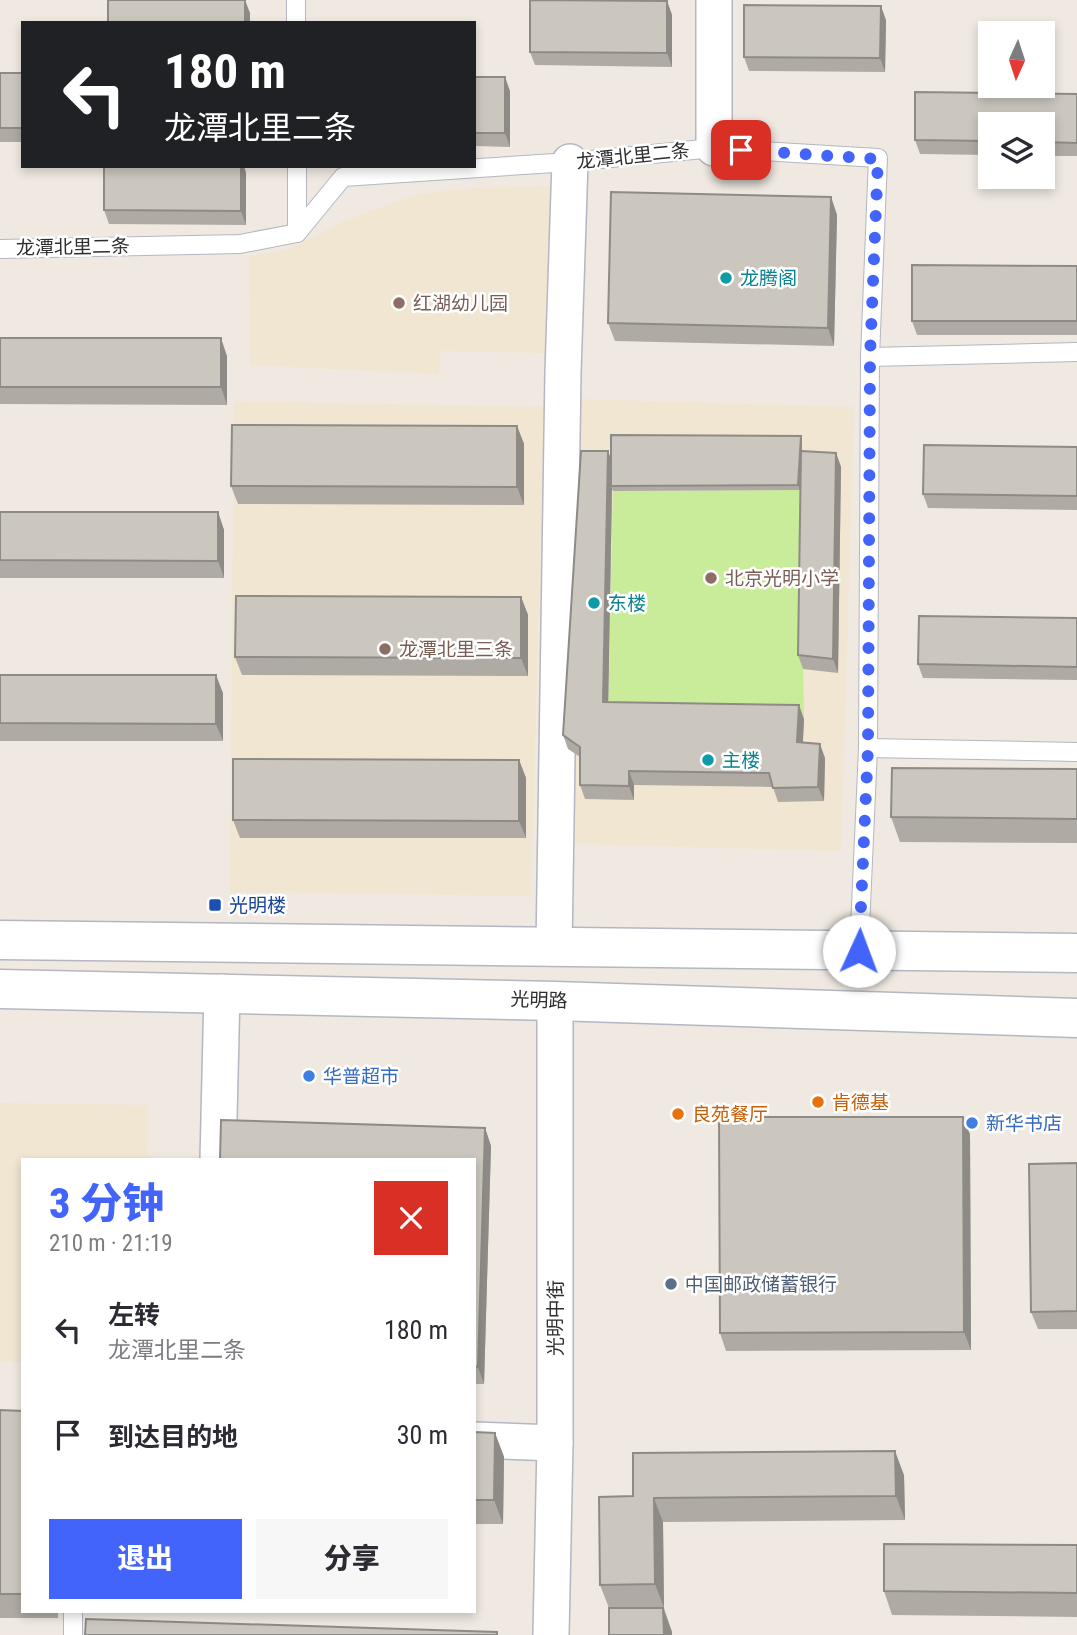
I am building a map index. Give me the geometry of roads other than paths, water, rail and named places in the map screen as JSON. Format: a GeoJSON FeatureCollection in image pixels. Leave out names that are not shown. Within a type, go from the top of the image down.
{"type":"FeatureCollection","features":[{"type":"Feature","properties":{"kind":"main road"},"geometry":{"type":"LineString","coordinates":[[0,940],[1077,953]]}},
{"type":"Feature","properties":{"kind":"main road","name":"光明路"},"geometry":{"type":"LineString","coordinates":[[0,989],[555,1000],[1077,1017]]}},
{"type":"Feature","properties":{"kind":"street"},"geometry":{"type":"LineString","coordinates":[[714,148],[715,0]]}},
{"type":"Feature","properties":{"kind":"street"},"geometry":{"type":"LineString","coordinates":[[554,948],[563,386],[570,162]]}},
{"type":"Feature","properties":{"kind":"street"},"geometry":{"type":"LineString","coordinates":[[218,1158],[222,992]]}},
{"type":"Feature","properties":{"kind":"street","name":"光明中街"},"geometry":{"type":"LineString","coordinates":[[551,1635],[555,1443],[555,1000]]}},
{"type":"Feature","properties":{"kind":"street"},"geometry":{"type":"LineString","coordinates":[[476,1440],[555,1443]]}},
{"type":"Feature","properties":{"kind":"lane"},"geometry":{"type":"LineString","coordinates":[[296,0],[296,21]]}},
{"type":"Feature","properties":{"kind":"lane","name":"龙潭北里二条"},"geometry":{"type":"LineString","coordinates":[[0,249],[240,244],[297,233],[343,177],[570,162],[714,148],[878,159],[870,357],[868,748],[859,951]]}},
{"type":"Feature","properties":{"kind":"lane"},"geometry":{"type":"LineString","coordinates":[[297,168],[297,233]]}},
{"type":"Feature","properties":{"kind":"lane"},"geometry":{"type":"LineString","coordinates":[[870,357],[1077,352]]}},
{"type":"Feature","properties":{"kind":"lane"},"geometry":{"type":"LineString","coordinates":[[868,748],[1077,752]]}},
{"type":"Feature","properties":{"kind":"lane"},"geometry":{"type":"LineString","coordinates":[[73,1613],[73,1635]]}},
{"type":"Feature","properties":{"kind":"place","name":"龙腾阁"},"geometry":{"type":"Point","coordinates":[726,278]}},
{"type":"Feature","properties":{"kind":"place","name":"红湖幼儿园"},"geometry":{"type":"Point","coordinates":[399,303]}},
{"type":"Feature","properties":{"kind":"place","name":"北京光明小学"},"geometry":{"type":"Point","coordinates":[711,578]}},
{"type":"Feature","properties":{"kind":"place","name":"东楼"},"geometry":{"type":"Point","coordinates":[594,603]}},
{"type":"Feature","properties":{"kind":"place","name":"龙潭北里三条"},"geometry":{"type":"Point","coordinates":[385,649]}},
{"type":"Feature","properties":{"kind":"place","name":"主楼"},"geometry":{"type":"Point","coordinates":[708,760]}},
{"type":"Feature","properties":{"kind":"place","name":"光明楼"},"geometry":{"type":"Point","coordinates":[215,905]}},
{"type":"Feature","properties":{"kind":"place","name":"华普超市"},"geometry":{"type":"Point","coordinates":[309,1076]}},
{"type":"Feature","properties":{"kind":"place","name":"肯德基"},"geometry":{"type":"Point","coordinates":[818,1102]}},
{"type":"Feature","properties":{"kind":"place","name":"良苑餐厅"},"geometry":{"type":"Point","coordinates":[678,1114]}},
{"type":"Feature","properties":{"kind":"place","name":"新华书店"},"geometry":{"type":"Point","coordinates":[972,1123]}},
{"type":"Feature","properties":{"kind":"place","name":"中国邮政储蓄银行"},"geometry":{"type":"Point","coordinates":[671,1284]}}]}
